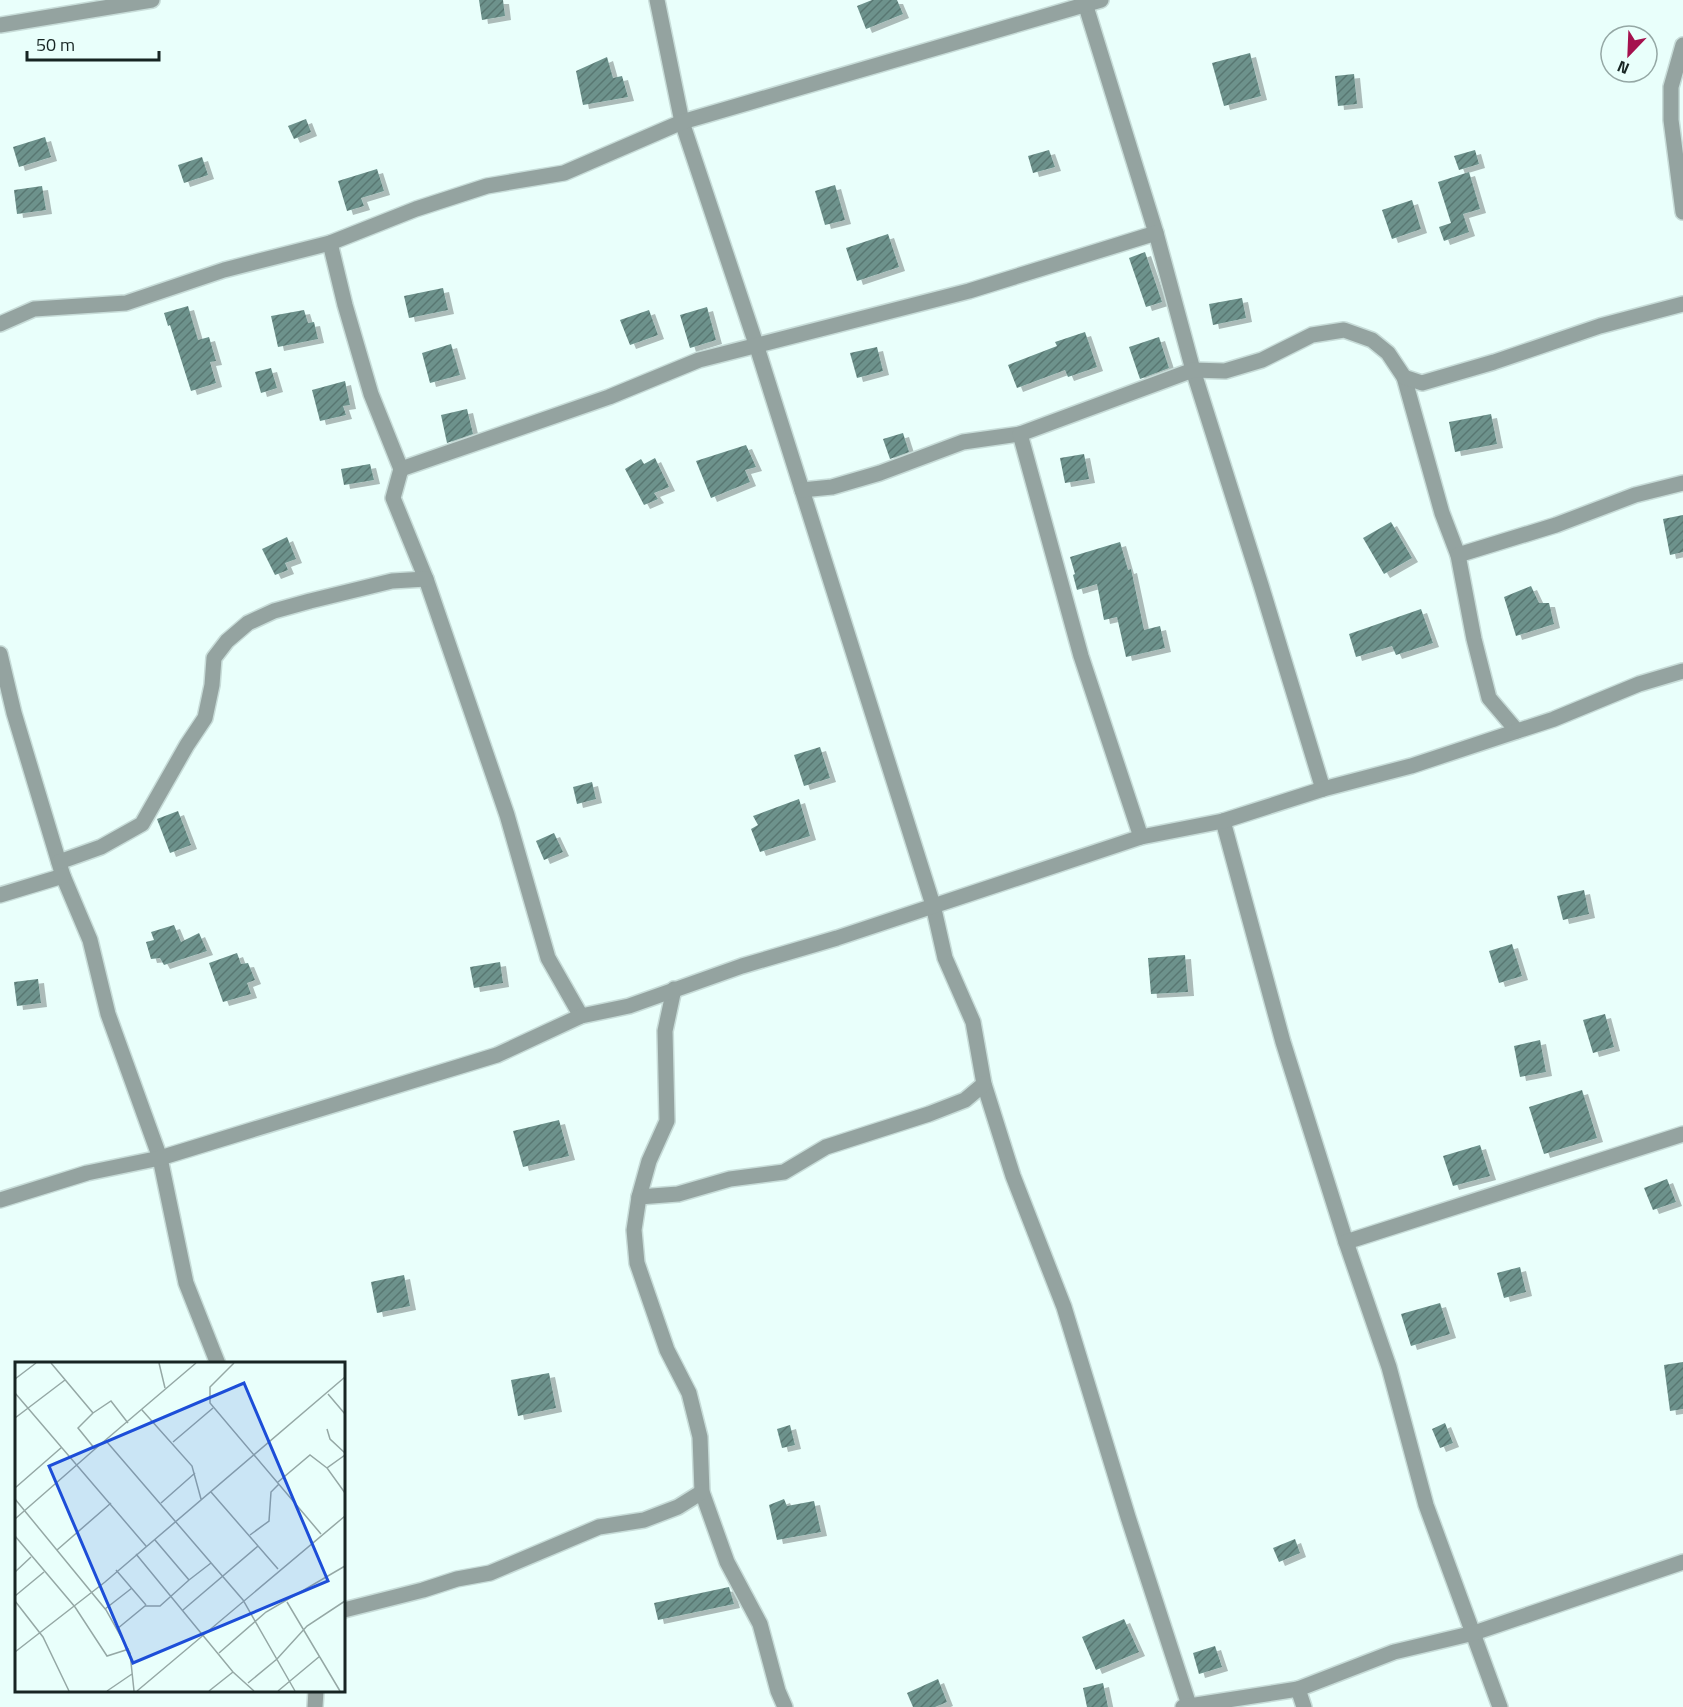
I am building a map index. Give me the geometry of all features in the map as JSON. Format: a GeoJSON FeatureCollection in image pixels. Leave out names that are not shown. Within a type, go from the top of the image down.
{"type":"FeatureCollection","features":[{"type":"Feature","properties":{"kind":"street"},"geometry":{"type":"LineString","coordinates":[[0,25],[152,0]]}},
{"type":"Feature","properties":{"kind":"street"},"geometry":{"type":"LineString","coordinates":[[657,0],[682,122],[756,344],[933,905],[945,958],[973,1022],[984,1084],[1012,1176],[1064,1307],[1186,1706],[1298,1689],[1394,1652],[1474,1633],[1683,1562]]}},
{"type":"Feature","properties":{"kind":"street"},"geometry":{"type":"LineString","coordinates":[[0,324],[34,309],[126,303],[224,270],[330,243],[416,209],[487,186],[564,172],[682,122],[1101,0]]}},
{"type":"Feature","properties":{"kind":"street"},"geometry":{"type":"LineString","coordinates":[[1085,3],[1156,233],[1193,370],[1262,585],[1323,789]]}},
{"type":"Feature","properties":{"kind":"street"},"geometry":{"type":"LineString","coordinates":[[1683,45],[1671,87],[1677,120],[1683,212]]}},
{"type":"Feature","properties":{"kind":"street"},"geometry":{"type":"LineString","coordinates":[[401,469],[609,397],[699,360],[969,291],[1156,233]]}},
{"type":"Feature","properties":{"kind":"street"},"geometry":{"type":"LineString","coordinates":[[330,243],[371,394],[401,469],[393,498],[426,579],[507,815],[548,958],[581,1016]]}},
{"type":"Feature","properties":{"kind":"street"},"geometry":{"type":"LineString","coordinates":[[1404,377],[1422,383],[1494,362],[1600,326],[1683,304]]}},
{"type":"Feature","properties":{"kind":"street"},"geometry":{"type":"LineString","coordinates":[[802,490],[832,486],[880,473],[963,442],[1020,434],[1193,370],[1225,371],[1262,360],[1312,335],[1344,330],[1372,340],[1388,353],[1404,377],[1442,513],[1458,555],[1474,639],[1489,698],[1517,731]]}},
{"type":"Feature","properties":{"kind":"street"},"geometry":{"type":"LineString","coordinates":[[1020,434],[1081,656],[1141,837]]}},
{"type":"Feature","properties":{"kind":"street"},"geometry":{"type":"LineString","coordinates":[[1458,555],[1556,525],[1635,495],[1683,483]]}},
{"type":"Feature","properties":{"kind":"street"},"geometry":{"type":"LineString","coordinates":[[0,895],[61,869],[142,824],[205,718],[214,658],[227,641],[248,623],[274,611],[310,601],[392,581],[426,579]]}},
{"type":"Feature","properties":{"kind":"street"},"geometry":{"type":"LineString","coordinates":[[0,654],[14,713],[61,869],[90,940],[108,1014],[160,1158],[186,1283],[217,1362]]}},
{"type":"Feature","properties":{"kind":"street"},"geometry":{"type":"LineString","coordinates":[[0,1200],[87,1173],[160,1158],[498,1054],[581,1016],[629,1006],[674,989],[1141,837],[1223,821],[1323,789],[1411,766],[1554,719],[1640,684],[1683,671]]}},
{"type":"Feature","properties":{"kind":"street"},"geometry":{"type":"LineString","coordinates":[[1223,821],[1283,1042],[1346,1242],[1389,1367],[1426,1504],[1500,1707]]}},
{"type":"Feature","properties":{"kind":"street"},"geometry":{"type":"LineString","coordinates":[[674,989],[665,1031],[667,1121],[649,1161],[639,1197],[634,1230],[637,1263],[667,1350],[689,1393],[700,1437],[702,1492],[727,1562],[760,1624],[784,1707]]}},
{"type":"Feature","properties":{"kind":"street"},"geometry":{"type":"LineString","coordinates":[[639,1197],[678,1194],[730,1179],[784,1172],[826,1147],[965,1100],[984,1084]]}},
{"type":"Feature","properties":{"kind":"street"},"geometry":{"type":"LineString","coordinates":[[1346,1242],[1683,1134]]}},
{"type":"Feature","properties":{"kind":"street"},"geometry":{"type":"LineString","coordinates":[[345,1610],[457,1579],[490,1573],[599,1527],[644,1520],[661,1514],[678,1507],[702,1492]]}},
{"type":"Feature","properties":{"kind":"street"},"geometry":{"type":"LineString","coordinates":[[1298,1689],[1304,1707]]}},
{"type":"Feature","properties":{"kind":"street"},"geometry":{"type":"LineString","coordinates":[[315,1707],[316,1692]]}},
{"type":"Feature","properties":{"kind":"building"},"geometry":{"type":"Polygon","coordinates":[[[479,0],[503,0],[505,16],[482,20],[479,0]]]}},
{"type":"Feature","properties":{"kind":"building"},"geometry":{"type":"Polygon","coordinates":[[[872,0],[897,0],[903,14],[866,29],[857,6],[872,0]]]}},
{"type":"Feature","properties":{"kind":"building"},"geometry":{"type":"Polygon","coordinates":[[[1250,53],[1261,96],[1224,106],[1212,63],[1250,53]]]}},
{"type":"Feature","properties":{"kind":"building"},"geometry":{"type":"Polygon","coordinates":[[[607,57],[613,78],[622,76],[628,97],[583,105],[576,71],[607,57]]]}},
{"type":"Feature","properties":{"kind":"building"},"geometry":{"type":"Polygon","coordinates":[[[1354,74],[1357,104],[1338,106],[1335,76],[1354,74]]]}},
{"type":"Feature","properties":{"kind":"building"},"geometry":{"type":"Polygon","coordinates":[[[306,119],[311,132],[294,139],[288,126],[306,119]]]}},
{"type":"Feature","properties":{"kind":"building"},"geometry":{"type":"Polygon","coordinates":[[[45,137],[51,157],[19,167],[13,147],[45,137]]]}},
{"type":"Feature","properties":{"kind":"building"},"geometry":{"type":"Polygon","coordinates":[[[1049,150],[1055,167],[1033,173],[1028,156],[1049,150]]]}},
{"type":"Feature","properties":{"kind":"building"},"geometry":{"type":"Polygon","coordinates":[[[1475,150],[1479,164],[1459,170],[1454,156],[1475,150]]]}},
{"type":"Feature","properties":{"kind":"building"},"geometry":{"type":"Polygon","coordinates":[[[202,157],[208,175],[184,183],[178,165],[202,157]]]}},
{"type":"Feature","properties":{"kind":"building"},"geometry":{"type":"Polygon","coordinates":[[[377,169],[384,191],[361,198],[364,206],[347,211],[338,181],[377,169]]]}},
{"type":"Feature","properties":{"kind":"building"},"geometry":{"type":"Polygon","coordinates":[[[1469,172],[1480,209],[1463,214],[1469,232],[1444,241],[1439,227],[1451,223],[1438,182],[1469,172]]]}},
{"type":"Feature","properties":{"kind":"building"},"geometry":{"type":"Polygon","coordinates":[[[835,185],[845,220],[825,225],[815,191],[835,185]]]}},
{"type":"Feature","properties":{"kind":"building"},"geometry":{"type":"Polygon","coordinates":[[[42,186],[46,210],[17,214],[14,190],[42,186]]]}},
{"type":"Feature","properties":{"kind":"building"},"geometry":{"type":"Polygon","coordinates":[[[1412,200],[1421,229],[1392,239],[1382,210],[1412,200]]]}},
{"type":"Feature","properties":{"kind":"building"},"geometry":{"type":"Polygon","coordinates":[[[888,234],[899,267],[857,281],[846,248],[888,234]]]}},
{"type":"Feature","properties":{"kind":"building"},"geometry":{"type":"Polygon","coordinates":[[[1145,252],[1162,302],[1146,307],[1129,258],[1145,252]]]}},
{"type":"Feature","properties":{"kind":"building"},"geometry":{"type":"Polygon","coordinates":[[[443,288],[448,310],[409,318],[404,296],[443,288]]]}},
{"type":"Feature","properties":{"kind":"building"},"geometry":{"type":"Polygon","coordinates":[[[1242,298],[1246,318],[1213,325],[1209,304],[1242,298]]]}},
{"type":"Feature","properties":{"kind":"building"},"geometry":{"type":"Polygon","coordinates":[[[188,306],[198,340],[209,337],[216,361],[210,362],[216,383],[191,391],[164,313],[188,306]]]}},
{"type":"Feature","properties":{"kind":"building"},"geometry":{"type":"Polygon","coordinates":[[[707,307],[716,340],[690,348],[680,315],[707,307]]]}},
{"type":"Feature","properties":{"kind":"building"},"geometry":{"type":"Polygon","coordinates":[[[304,310],[308,323],[314,322],[318,339],[278,347],[271,316],[304,310]]]}},
{"type":"Feature","properties":{"kind":"building"},"geometry":{"type":"Polygon","coordinates":[[[649,310],[658,335],[630,345],[620,320],[649,310]]]}},
{"type":"Feature","properties":{"kind":"building"},"geometry":{"type":"Polygon","coordinates":[[[1085,332],[1097,367],[1068,377],[1065,370],[1017,388],[1008,365],[1057,346],[1055,342],[1085,332]]]}},
{"type":"Feature","properties":{"kind":"building"},"geometry":{"type":"Polygon","coordinates":[[[1159,337],[1169,368],[1140,379],[1129,347],[1159,337]]]}},
{"type":"Feature","properties":{"kind":"building"},"geometry":{"type":"Polygon","coordinates":[[[451,344],[460,375],[430,383],[422,353],[451,344]]]}},
{"type":"Feature","properties":{"kind":"building"},"geometry":{"type":"Polygon","coordinates":[[[877,347],[883,371],[857,378],[850,353],[877,347]]]}},
{"type":"Feature","properties":{"kind":"building"},"geometry":{"type":"Polygon","coordinates":[[[271,368],[277,388],[261,393],[255,372],[271,368]]]}},
{"type":"Feature","properties":{"kind":"building"},"geometry":{"type":"Polygon","coordinates":[[[345,381],[350,405],[343,406],[346,415],[320,421],[312,390],[345,381]]]}},
{"type":"Feature","properties":{"kind":"building"},"geometry":{"type":"Polygon","coordinates":[[[467,409],[473,434],[447,443],[441,415],[467,409]]]}},
{"type":"Feature","properties":{"kind":"building"},"geometry":{"type":"Polygon","coordinates":[[[1491,414],[1497,444],[1455,452],[1449,422],[1491,414]]]}},
{"type":"Feature","properties":{"kind":"building"},"geometry":{"type":"Polygon","coordinates":[[[903,433],[909,452],[890,459],[883,439],[903,433]]]}},
{"type":"Feature","properties":{"kind":"building"},"geometry":{"type":"Polygon","coordinates":[[[746,445],[756,467],[745,470],[750,482],[711,498],[696,461],[746,445]]]}},
{"type":"Feature","properties":{"kind":"building"},"geometry":{"type":"Polygon","coordinates":[[[1084,454],[1089,479],[1065,483],[1060,458],[1084,454]]]}},
{"type":"Feature","properties":{"kind":"building"},"geometry":{"type":"Polygon","coordinates":[[[655,458],[669,487],[654,493],[658,499],[644,505],[625,469],[641,459],[644,464],[655,458]]]}},
{"type":"Feature","properties":{"kind":"building"},"geometry":{"type":"Polygon","coordinates":[[[370,464],[374,480],[344,485],[341,469],[370,464]]]}},
{"type":"Feature","properties":{"kind":"building"},"geometry":{"type":"Polygon","coordinates":[[[1683,515],[1683,552],[1670,555],[1663,519],[1683,515]]]}},
{"type":"Feature","properties":{"kind":"building"},"geometry":{"type":"Polygon","coordinates":[[[1391,522],[1412,558],[1384,574],[1363,538],[1391,522]]]}},
{"type":"Feature","properties":{"kind":"building"},"geometry":{"type":"Polygon","coordinates":[[[287,537],[296,559],[285,563],[288,570],[275,575],[262,549],[287,537]]]}},
{"type":"Feature","properties":{"kind":"building"},"geometry":{"type":"Polygon","coordinates":[[[1120,542],[1128,570],[1131,569],[1144,630],[1160,626],[1165,648],[1126,657],[1117,617],[1104,620],[1097,584],[1077,590],[1070,557],[1120,542]]]}},
{"type":"Feature","properties":{"kind":"building"},"geometry":{"type":"Polygon","coordinates":[[[1531,586],[1539,603],[1549,603],[1554,624],[1516,636],[1504,597],[1531,586]]]}},
{"type":"Feature","properties":{"kind":"building"},"geometry":{"type":"Polygon","coordinates":[[[1421,609],[1433,643],[1396,655],[1392,646],[1356,657],[1349,634],[1421,609]]]}},
{"type":"Feature","properties":{"kind":"building"},"geometry":{"type":"Polygon","coordinates":[[[820,747],[830,778],[804,786],[794,755],[820,747]]]}},
{"type":"Feature","properties":{"kind":"building"},"geometry":{"type":"Polygon","coordinates":[[[592,782],[596,799],[577,804],[573,787],[592,782]]]}},
{"type":"Feature","properties":{"kind":"building"},"geometry":{"type":"Polygon","coordinates":[[[799,799],[810,836],[760,852],[751,829],[758,825],[753,816],[799,799]]]}},
{"type":"Feature","properties":{"kind":"building"},"geometry":{"type":"Polygon","coordinates":[[[178,811],[191,845],[170,853],[157,819],[178,811]]]}},
{"type":"Feature","properties":{"kind":"building"},"geometry":{"type":"Polygon","coordinates":[[[554,833],[563,852],[544,860],[536,841],[554,833]]]}},
{"type":"Feature","properties":{"kind":"building"},"geometry":{"type":"Polygon","coordinates":[[[1584,890],[1589,914],[1563,920],[1557,896],[1584,890]]]}},
{"type":"Feature","properties":{"kind":"building"},"geometry":{"type":"Polygon","coordinates":[[[174,925],[181,942],[199,933],[207,951],[164,965],[160,958],[151,959],[146,942],[154,940],[151,932],[174,925]]]}},
{"type":"Feature","properties":{"kind":"building"},"geometry":{"type":"Polygon","coordinates":[[[1512,944],[1522,976],[1499,983],[1489,951],[1512,944]]]}},
{"type":"Feature","properties":{"kind":"building"},"geometry":{"type":"Polygon","coordinates":[[[237,953],[241,964],[248,963],[255,980],[247,983],[251,994],[223,1002],[209,963],[237,953]]]}},
{"type":"Feature","properties":{"kind":"building"},"geometry":{"type":"Polygon","coordinates":[[[1185,955],[1188,992],[1151,994],[1148,958],[1185,955]]]}},
{"type":"Feature","properties":{"kind":"building"},"geometry":{"type":"Polygon","coordinates":[[[500,962],[503,983],[474,988],[470,967],[500,962]]]}},
{"type":"Feature","properties":{"kind":"building"},"geometry":{"type":"Polygon","coordinates":[[[38,979],[41,1003],[17,1006],[14,982],[38,979]]]}},
{"type":"Feature","properties":{"kind":"building"},"geometry":{"type":"Polygon","coordinates":[[[1605,1014],[1614,1047],[1593,1053],[1583,1020],[1605,1014]]]}},
{"type":"Feature","properties":{"kind":"building"},"geometry":{"type":"Polygon","coordinates":[[[1540,1040],[1546,1072],[1520,1077],[1514,1046],[1540,1040]]]}},
{"type":"Feature","properties":{"kind":"building"},"geometry":{"type":"Polygon","coordinates":[[[1582,1090],[1597,1138],[1544,1154],[1529,1107],[1582,1090]]]}},
{"type":"Feature","properties":{"kind":"building"},"geometry":{"type":"Polygon","coordinates":[[[559,1120],[569,1156],[523,1167],[513,1131],[559,1120]]]}},
{"type":"Feature","properties":{"kind":"building"},"geometry":{"type":"Polygon","coordinates":[[[1480,1145],[1490,1176],[1453,1186],[1443,1156],[1480,1145]]]}},
{"type":"Feature","properties":{"kind":"building"},"geometry":{"type":"Polygon","coordinates":[[[1667,1179],[1676,1202],[1653,1210],[1644,1188],[1667,1179]]]}},
{"type":"Feature","properties":{"kind":"building"},"geometry":{"type":"Polygon","coordinates":[[[1520,1267],[1526,1292],[1504,1298],[1497,1273],[1520,1267]]]}},
{"type":"Feature","properties":{"kind":"building"},"geometry":{"type":"Polygon","coordinates":[[[404,1275],[410,1306],[377,1313],[371,1282],[404,1275]]]}},
{"type":"Feature","properties":{"kind":"building"},"geometry":{"type":"Polygon","coordinates":[[[1440,1303],[1450,1334],[1411,1346],[1401,1314],[1440,1303]]]}},
{"type":"Feature","properties":{"kind":"building"},"geometry":{"type":"Polygon","coordinates":[[[1683,1362],[1683,1409],[1670,1411],[1664,1365],[1683,1362]]]}},
{"type":"Feature","properties":{"kind":"building"},"geometry":{"type":"Polygon","coordinates":[[[549,1373],[556,1408],[518,1416],[511,1380],[549,1373]]]}},
{"type":"Feature","properties":{"kind":"building"},"geometry":{"type":"Polygon","coordinates":[[[1445,1423],[1453,1443],[1440,1448],[1432,1429],[1445,1423]]]}},
{"type":"Feature","properties":{"kind":"building"},"geometry":{"type":"Polygon","coordinates":[[[790,1425],[795,1445],[782,1448],[777,1429],[790,1425]]]}},
{"type":"Feature","properties":{"kind":"building"},"geometry":{"type":"Polygon","coordinates":[[[784,1499],[787,1506],[814,1501],[821,1532],[777,1540],[769,1505],[784,1499]]]}},
{"type":"Feature","properties":{"kind":"building"},"geometry":{"type":"Polygon","coordinates":[[[1295,1539],[1300,1553],[1279,1562],[1273,1548],[1295,1539]]]}},
{"type":"Feature","properties":{"kind":"building"},"geometry":{"type":"Polygon","coordinates":[[[729,1587],[734,1604],[658,1620],[654,1603],[729,1587]]]}},
{"type":"Feature","properties":{"kind":"building"},"geometry":{"type":"Polygon","coordinates":[[[1124,1619],[1139,1652],[1096,1670],[1082,1637],[1124,1619]]]}},
{"type":"Feature","properties":{"kind":"building"},"geometry":{"type":"Polygon","coordinates":[[[1215,1646],[1222,1667],[1199,1674],[1193,1653],[1215,1646]]]}},
{"type":"Feature","properties":{"kind":"building"},"geometry":{"type":"Polygon","coordinates":[[[938,1679],[947,1702],[935,1707],[913,1707],[907,1693],[938,1679]]]}},
{"type":"Feature","properties":{"kind":"building"},"geometry":{"type":"Polygon","coordinates":[[[1103,1683],[1108,1707],[1087,1707],[1083,1688],[1103,1683]]]}}]}
